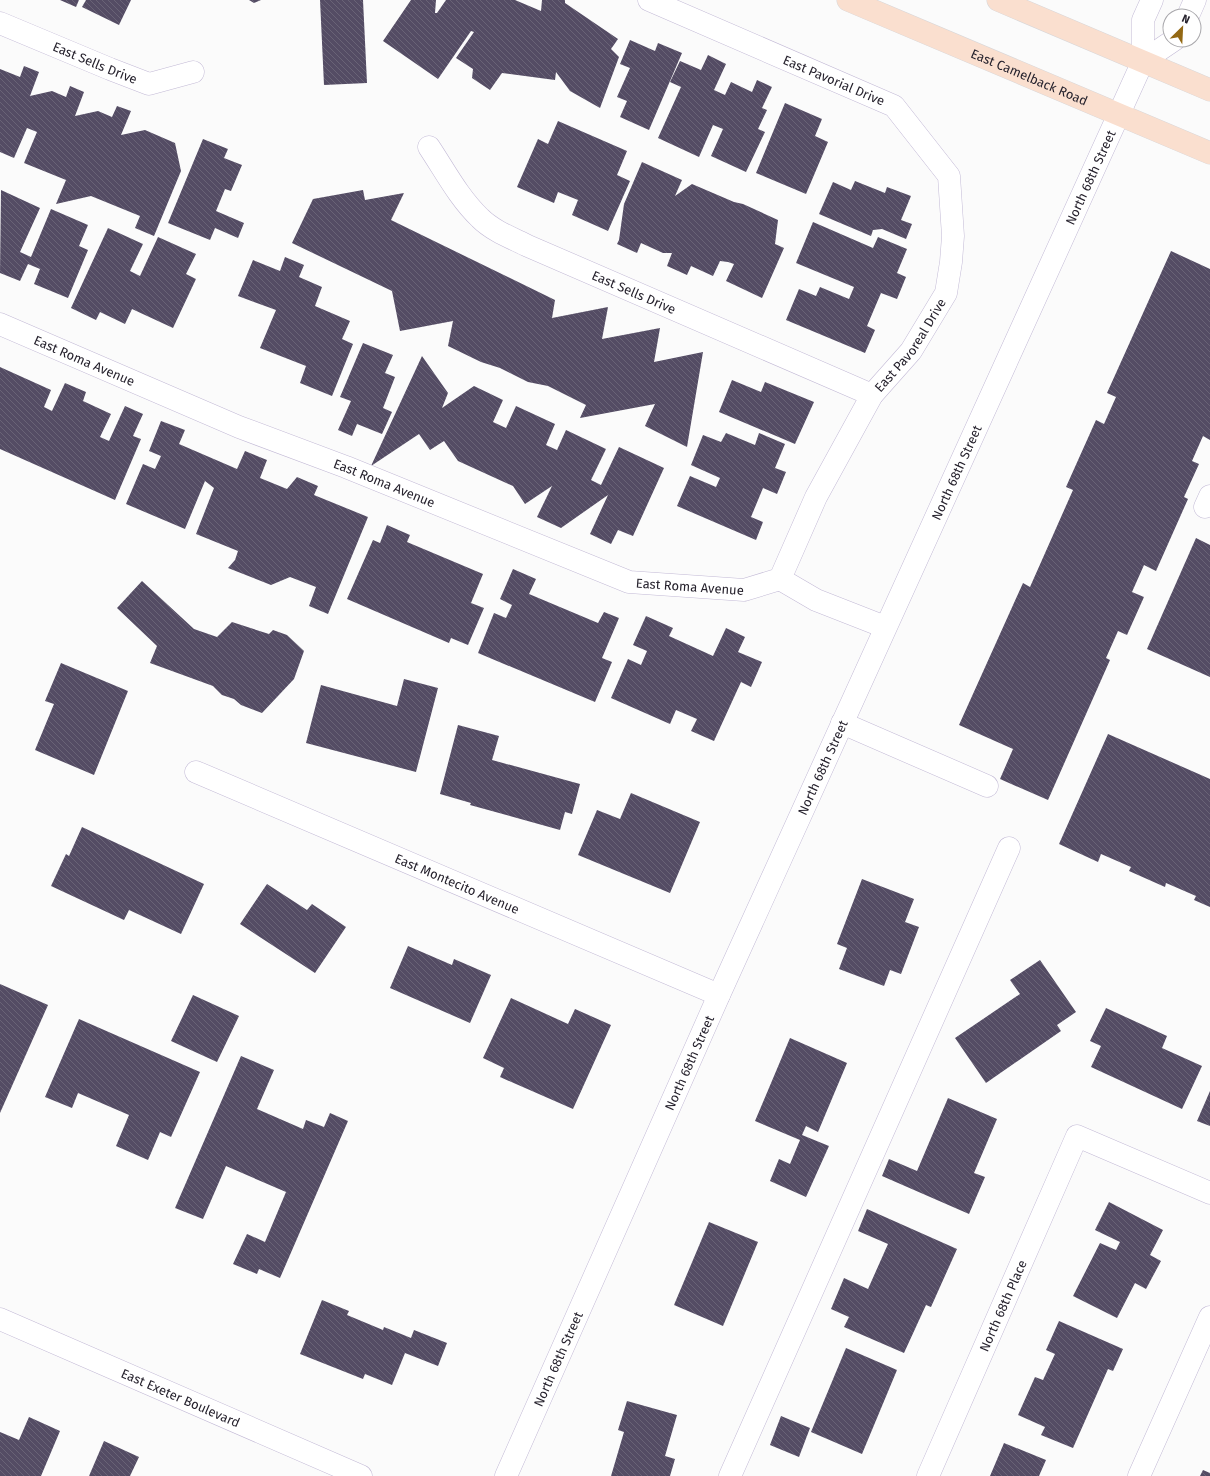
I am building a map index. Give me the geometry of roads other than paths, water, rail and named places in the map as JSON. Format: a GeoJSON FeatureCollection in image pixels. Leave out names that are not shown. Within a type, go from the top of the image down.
{"type":"FeatureCollection","features":[{"type":"Feature","properties":{"kind":"main road","name":"East Camelback Road"},"geometry":{"type":"LineString","coordinates":[[848,0],[1210,153]]}},
{"type":"Feature","properties":{"kind":"main road"},"geometry":{"type":"LineString","coordinates":[[998,0],[1210,90]]}},
{"type":"Feature","properties":{"kind":"street","name":"East Pavorial Drive"},"geometry":{"type":"LineString","coordinates":[[649,0],[894,106],[949,176],[953,236],[946,293]]}},
{"type":"Feature","properties":{"kind":"street","name":"North 68th Street"},"geometry":{"type":"LineString","coordinates":[[506,1476],[719,995],[1143,61],[1144,20],[1152,0]]}},
{"type":"Feature","properties":{"kind":"street","name":"East Sells Drive"},"geometry":{"type":"LineString","coordinates":[[0,23],[150,84],[193,72]]}},
{"type":"Feature","properties":{"kind":"street"},"geometry":{"type":"LineString","coordinates":[[1143,61],[1162,48]]}},
{"type":"Feature","properties":{"kind":"street","name":"East Sells Drive"},"geometry":{"type":"LineString","coordinates":[[429,147],[466,202],[480,219],[502,234],[872,395]]}},
{"type":"Feature","properties":{"kind":"street","name":"East Pavoreal Drive"},"geometry":{"type":"LineString","coordinates":[[872,395],[911,351],[946,293]]}},
{"type":"Feature","properties":{"kind":"street","name":"East Roma Avenue"},"geometry":{"type":"LineString","coordinates":[[0,324],[239,427],[346,467],[629,582],[744,590],[780,579]]}},
{"type":"Feature","properties":{"kind":"street"},"geometry":{"type":"LineString","coordinates":[[872,395],[816,497],[780,579],[816,600],[885,627]]}},
{"type":"Feature","properties":{"kind":"street"},"geometry":{"type":"LineString","coordinates":[[842,723],[987,786]]}},
{"type":"Feature","properties":{"kind":"street","name":"East Montecito Avenue"},"geometry":{"type":"LineString","coordinates":[[196,772],[719,995]]}},
{"type":"Feature","properties":{"kind":"street"},"geometry":{"type":"LineString","coordinates":[[730,1476],[1009,848]]}},
{"type":"Feature","properties":{"kind":"street","name":"North 68th Place"},"geometry":{"type":"LineString","coordinates":[[928,1476],[1077,1136],[1210,1193]]}},
{"type":"Feature","properties":{"kind":"street"},"geometry":{"type":"LineString","coordinates":[[1139,1476],[1210,1317]]}},
{"type":"Feature","properties":{"kind":"street","name":"East Exeter Boulevard"},"geometry":{"type":"LineString","coordinates":[[0,1319],[361,1476]]}}]}
